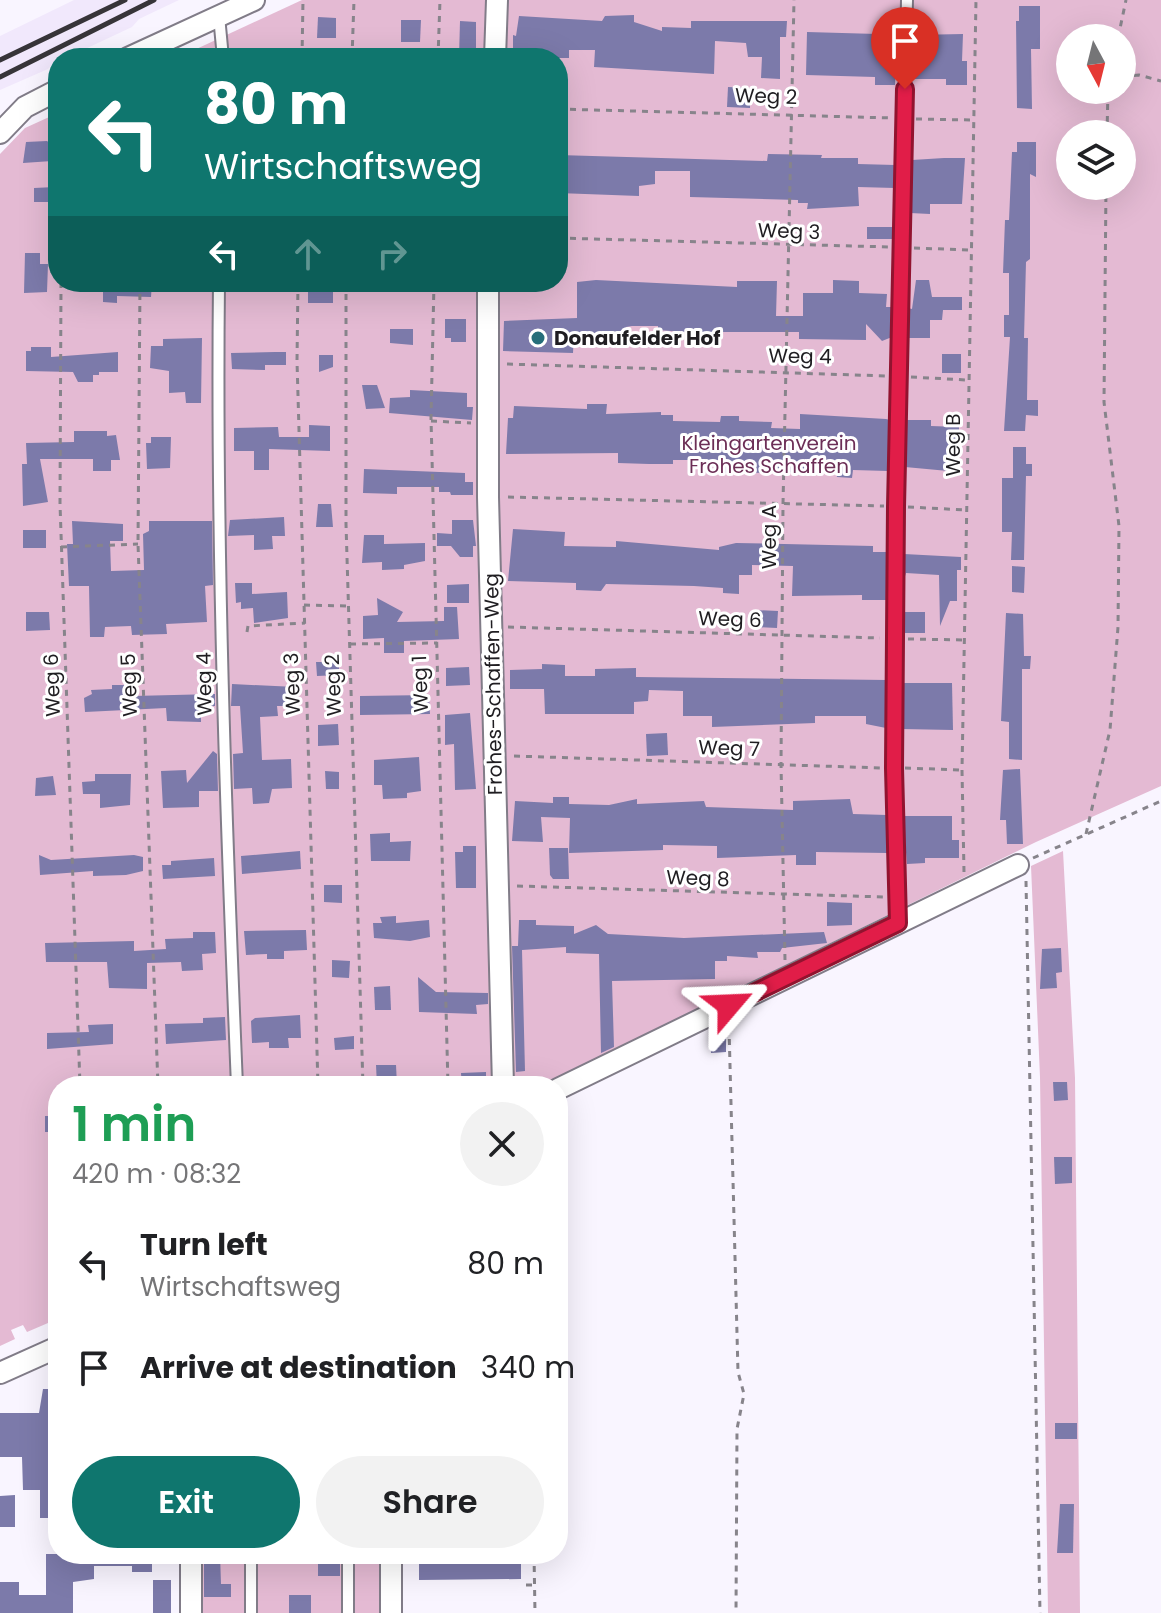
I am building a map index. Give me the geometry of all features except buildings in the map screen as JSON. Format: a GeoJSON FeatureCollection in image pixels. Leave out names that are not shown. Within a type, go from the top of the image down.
{"type":"FeatureCollection","features":[{"type":"Feature","properties":{"kind":"street"},"geometry":{"type":"LineString","coordinates":[[150,48],[254,0]]}},
{"type":"Feature","properties":{"kind":"street"},"geometry":{"type":"LineString","coordinates":[[495,48],[497,0]]}},
{"type":"Feature","properties":{"kind":"street"},"geometry":{"type":"LineString","coordinates":[[0,133],[25,107],[48,95]]}},
{"type":"Feature","properties":{"kind":"street","name":"Frohes-Schaffen-Weg"},"geometry":{"type":"LineString","coordinates":[[488,292],[488,497],[503,1076]]}},
{"type":"Feature","properties":{"kind":"street"},"geometry":{"type":"LineString","coordinates":[[568,1084],[1018,865]]}},
{"type":"Feature","properties":{"kind":"street"},"geometry":{"type":"LineString","coordinates":[[0,1373],[48,1351]]}},
{"type":"Feature","properties":{"kind":"street"},"geometry":{"type":"LineString","coordinates":[[191,1564],[191,1613]]}},
{"type":"Feature","properties":{"kind":"street"},"geometry":{"type":"LineString","coordinates":[[391,1564],[391,1613]]}},
{"type":"Feature","properties":{"kind":"lane"},"geometry":{"type":"LineString","coordinates":[[898,923],[894,768],[896,507],[907,0]]}},
{"type":"Feature","properties":{"kind":"lane"},"geometry":{"type":"LineString","coordinates":[[219,16],[222,48]]}},
{"type":"Feature","properties":{"kind":"lane","name":"Weg 4"},"geometry":{"type":"LineString","coordinates":[[219,292],[217,439],[223,737],[237,1076]]}},
{"type":"Feature","properties":{"kind":"lane"},"geometry":{"type":"LineString","coordinates":[[251,1564],[251,1613]]}},
{"type":"Feature","properties":{"kind":"lane"},"geometry":{"type":"LineString","coordinates":[[348,1564],[348,1613]]}},
{"type":"Feature","properties":{"kind":"path"},"geometry":{"type":"LineString","coordinates":[[302,48],[303,0]]}},
{"type":"Feature","properties":{"kind":"path"},"geometry":{"type":"LineString","coordinates":[[352,48],[354,0]]}},
{"type":"Feature","properties":{"kind":"path"},"geometry":{"type":"LineString","coordinates":[[438,48],[440,0]]}},
{"type":"Feature","properties":{"kind":"path","name":"Weg A"},"geometry":{"type":"LineString","coordinates":[[786,977],[781,764],[783,504],[794,0]]}},
{"type":"Feature","properties":{"kind":"path","name":"Weg B"},"geometry":{"type":"LineString","coordinates":[[964,889],[962,770],[976,0]]}},
{"type":"Feature","properties":{"kind":"path"},"geometry":{"type":"LineString","coordinates":[[1121,24],[1126,0]]}},
{"type":"Feature","properties":{"kind":"path"},"geometry":{"type":"LineString","coordinates":[[1136,75],[1161,81]]}},
{"type":"Feature","properties":{"kind":"path","name":"Weg 2"},"geometry":{"type":"LineString","coordinates":[[568,109],[972,120]]}},
{"type":"Feature","properties":{"kind":"path"},"geometry":{"type":"LineString","coordinates":[[1085,835],[1110,730],[1118,627],[1119,526],[1104,402],[1106,200]]}},
{"type":"Feature","properties":{"kind":"path","name":"Weg 3"},"geometry":{"type":"LineString","coordinates":[[568,238],[970,250]]}},
{"type":"Feature","properties":{"kind":"path","name":"Weg 6"},"geometry":{"type":"LineString","coordinates":[[61,292],[61,547],[80,1076]]}},
{"type":"Feature","properties":{"kind":"path","name":"Weg 5"},"geometry":{"type":"LineString","coordinates":[[140,292],[138,544],[158,1076]]}},
{"type":"Feature","properties":{"kind":"path","name":"Weg 3"},"geometry":{"type":"LineString","coordinates":[[298,292],[318,1076]]}},
{"type":"Feature","properties":{"kind":"path","name":"Weg 2"},"geometry":{"type":"LineString","coordinates":[[346,292],[348,606],[363,1076]]}},
{"type":"Feature","properties":{"kind":"path","name":"Weg 1"},"geometry":{"type":"LineString","coordinates":[[434,292],[431,421],[448,1076]]}},
{"type":"Feature","properties":{"kind":"path","name":"Weg 4"},"geometry":{"type":"LineString","coordinates":[[487,364],[968,380]]}},
{"type":"Feature","properties":{"kind":"path"},"geometry":{"type":"LineString","coordinates":[[431,421],[488,423]]}},
{"type":"Feature","properties":{"kind":"path"},"geometry":{"type":"LineString","coordinates":[[488,497],[967,510]]}},
{"type":"Feature","properties":{"kind":"path"},"geometry":{"type":"LineString","coordinates":[[61,547],[138,544]]}},
{"type":"Feature","properties":{"kind":"path"},"geometry":{"type":"LineString","coordinates":[[304,605],[348,606]]}},
{"type":"Feature","properties":{"kind":"path"},"geometry":{"type":"LineString","coordinates":[[247,632],[248,626],[305,623]]}},
{"type":"Feature","properties":{"kind":"path","name":"Weg 6"},"geometry":{"type":"LineString","coordinates":[[492,627],[966,640]]}},
{"type":"Feature","properties":{"kind":"path"},"geometry":{"type":"LineString","coordinates":[[350,644],[437,643]]}},
{"type":"Feature","properties":{"kind":"path","name":"Weg 7"},"geometry":{"type":"LineString","coordinates":[[495,756],[962,770]]}},
{"type":"Feature","properties":{"kind":"path"},"geometry":{"type":"LineString","coordinates":[[1040,1613],[1027,892],[1018,865],[1161,801]]}},
{"type":"Feature","properties":{"kind":"path","name":"Weg 8"},"geometry":{"type":"LineString","coordinates":[[497,885],[783,896],[897,897]]}},
{"type":"Feature","properties":{"kind":"path"},"geometry":{"type":"LineString","coordinates":[[729,1005],[738,1372],[744,1394],[737,1429],[736,1613]]}},
{"type":"Feature","properties":{"kind":"path"},"geometry":{"type":"LineString","coordinates":[[534,1564],[535,1613]]}},
{"type":"Feature","properties":{"kind":"path"},"geometry":{"type":"LineString","coordinates":[[526,1585],[535,1585]]}},
{"type":"Feature","properties":{"kind":"shaded area"},"geometry":{"type":"Polygon","coordinates":[[[74,0],[179,0],[87,48],[48,48],[48,69],[0,90],[0,36],[74,0]]]}},
{"type":"Feature","properties":{"kind":"green space"},"geometry":{"type":"Polygon","coordinates":[[[302,0],[486,0],[485,48],[199,48],[302,0]]]}},
{"type":"Feature","properties":{"kind":"green space","name":"Kleingartenverein Frohes Schaffen"},"geometry":{"type":"Polygon","coordinates":[[[505,0],[1161,0],[1161,786],[1036,842],[561,1076],[512,1076],[495,378],[497,292],[568,292],[568,48],[504,48],[505,0]]]}},
{"type":"Feature","properties":{"kind":"green space"},"geometry":{"type":"Polygon","coordinates":[[[48,118],[48,292],[479,292],[485,816],[493,1076],[48,1076],[48,1323],[27,1332],[23,1325],[11,1330],[15,1339],[0,1346],[0,154],[25,128],[48,118]]]}},
{"type":"Feature","properties":{"kind":"green space"},"geometry":{"type":"Polygon","coordinates":[[[1063,851],[1075,1078],[1080,1613],[1048,1613],[1040,1077],[1031,866],[1063,851]]]}},
{"type":"Feature","properties":{"kind":"green space"},"geometry":{"type":"Polygon","coordinates":[[[194,1564],[382,1564],[382,1613],[194,1613],[194,1564]]]}},
{"type":"Feature","properties":{"kind":"railway"},"geometry":{"type":"LineString","coordinates":[[0,60],[125,0]]}},
{"type":"Feature","properties":{"kind":"railway"},"geometry":{"type":"LineString","coordinates":[[58,48],[154,0]]}},
{"type":"Feature","properties":{"kind":"railway"},"geometry":{"type":"LineString","coordinates":[[0,77],[48,53]]}},
{"type":"Feature","properties":{"kind":"place","name":"Donaufelder Hof"},"geometry":{"type":"Point","coordinates":[538,338]}},
{"type":"Feature","properties":{"kind":"route"},"geometry":{"type":"LineString","coordinates":[[729,1005],[898,923],[894,768],[896,507],[905,89]]}}]}
